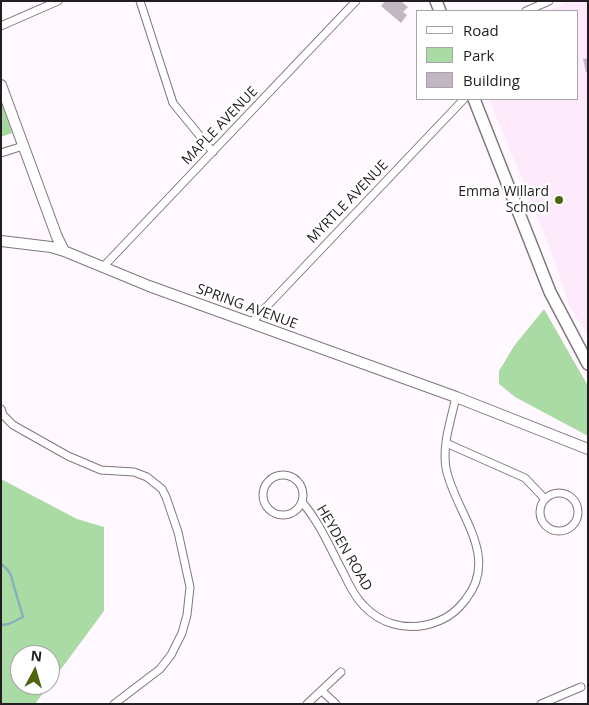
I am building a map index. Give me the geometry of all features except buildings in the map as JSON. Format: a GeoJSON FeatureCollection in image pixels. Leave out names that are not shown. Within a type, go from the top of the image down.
{"type":"FeatureCollection","features":[{"type":"Feature","properties":{"kind":"main road"},"geometry":{"type":"LineString","coordinates":[[474,100],[550,292],[588,364]]}},
{"type":"Feature","properties":{"kind":"street"},"geometry":{"type":"LineString","coordinates":[[1,26],[58,1]]}},
{"type":"Feature","properties":{"kind":"street"},"geometry":{"type":"LineString","coordinates":[[140,1],[173,103],[213,152]]}},
{"type":"Feature","properties":{"kind":"street","name":"MAPLE AVENUE"},"geometry":{"type":"LineString","coordinates":[[103,267],[356,1]]}},
{"type":"Feature","properties":{"kind":"street"},"geometry":{"type":"LineString","coordinates":[[528,10],[549,1]]}},
{"type":"Feature","properties":{"kind":"street"},"geometry":{"type":"LineString","coordinates":[[1,85],[60,245],[64,251]]}},
{"type":"Feature","properties":{"kind":"street","name":"MYRTLE AVENUE"},"geometry":{"type":"LineString","coordinates":[[251,323],[463,100]]}},
{"type":"Feature","properties":{"kind":"street"},"geometry":{"type":"LineString","coordinates":[[1,153],[23,146]]}},
{"type":"Feature","properties":{"kind":"street","name":"SPRING AVENUE"},"geometry":{"type":"LineString","coordinates":[[1,241],[51,247],[64,251],[149,286],[456,397],[588,449]]}},
{"type":"Feature","properties":{"kind":"street","name":"HEYDEN ROAD"},"geometry":{"type":"LineString","coordinates":[[302,502],[293,512],[288,514],[275,513],[265,505],[263,492],[265,486],[274,477],[280,475],[293,478],[302,488],[302,502],[313,515],[351,588],[364,607],[377,618],[391,625],[422,626],[450,616],[469,596],[475,585],[478,559],[477,546],[445,465],[446,443],[456,397]]}},
{"type":"Feature","properties":{"kind":"street"},"geometry":{"type":"LineString","coordinates":[[1,409],[3,415],[13,425],[36,439],[68,456],[101,470],[134,472],[147,478],[162,489],[166,497],[178,532],[190,587],[187,615],[182,633],[171,655],[160,669],[114,704]]}},
{"type":"Feature","properties":{"kind":"street"},"geometry":{"type":"LineString","coordinates":[[446,443],[526,478],[545,499]]}},
{"type":"Feature","properties":{"kind":"street"},"geometry":{"type":"LineString","coordinates":[[557,493],[569,496],[577,507],[576,520],[573,525],[562,531],[546,526],[542,521],[540,510],[545,499],[557,493]]}},
{"type":"Feature","properties":{"kind":"street"},"geometry":{"type":"LineString","coordinates":[[307,704],[341,672]]}},
{"type":"Feature","properties":{"kind":"street"},"geometry":{"type":"LineString","coordinates":[[545,703],[581,688]]}},
{"type":"Feature","properties":{"kind":"street"},"geometry":{"type":"LineString","coordinates":[[322,691],[336,704]]}},
{"type":"Feature","properties":{"kind":"shaded area","name":"Emma Willard School"},"geometry":{"type":"Polygon","coordinates":[[[568,1],[588,1],[588,336],[570,307],[549,246],[489,100],[579,100],[579,10],[549,10],[568,1]]]}},
{"type":"Feature","properties":{"kind":"green space"},"geometry":{"type":"Polygon","coordinates":[[[1,102],[12,133],[1,137],[1,102]]]}},
{"type":"Feature","properties":{"kind":"green space"},"geometry":{"type":"Polygon","coordinates":[[[544,309],[588,386],[588,436],[515,397],[499,384],[499,371],[514,346],[544,309]]]}},
{"type":"Feature","properties":{"kind":"green space"},"geometry":{"type":"Polygon","coordinates":[[[1,479],[77,519],[104,527],[104,611],[60,670],[60,645],[10,645],[10,695],[42,695],[35,704],[1,704],[1,479]]]}},
{"type":"Feature","properties":{"kind":"waterway"},"geometry":{"type":"LineString","coordinates":[[1,564],[10,574],[23,617],[9,624],[1,625]]}},
{"type":"Feature","properties":{"kind":"place","name":"Emma Willard School"},"geometry":{"type":"Point","coordinates":[559,200]}}]}
